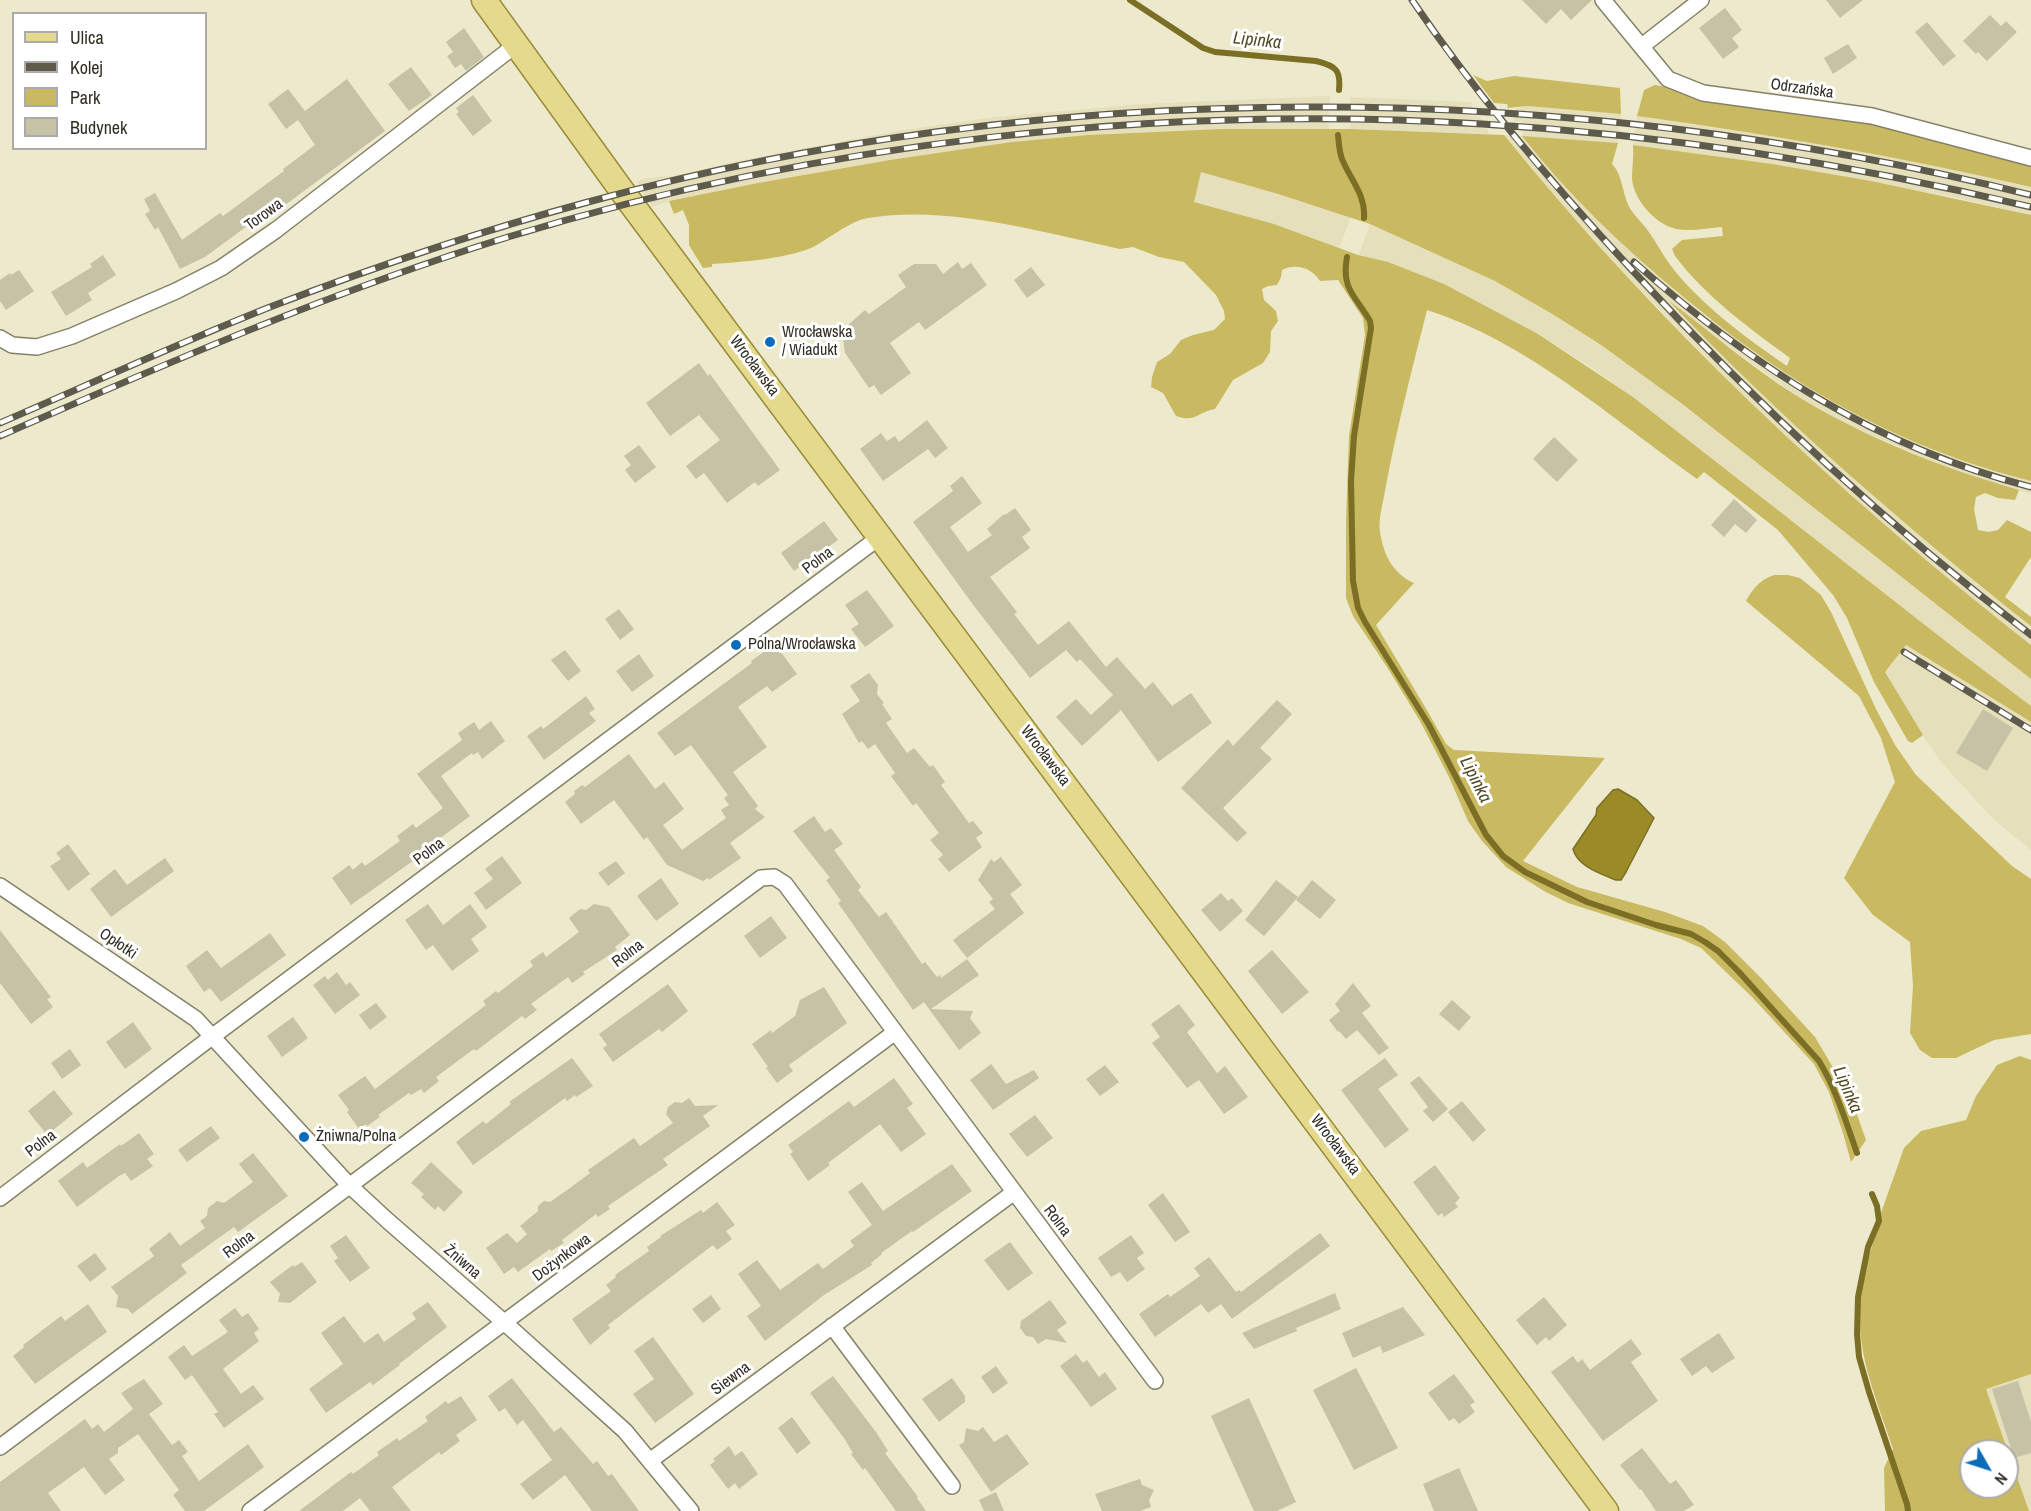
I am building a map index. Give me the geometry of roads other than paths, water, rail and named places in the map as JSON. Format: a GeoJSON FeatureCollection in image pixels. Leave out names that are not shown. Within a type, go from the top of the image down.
{"type":"FeatureCollection","features":[{"type":"Feature","properties":{"kind":"main road","name":"Wrocławska"},"geometry":{"type":"LineString","coordinates":[[483,0],[630,202],[1606,1511]]}},
{"type":"Feature","properties":{"kind":"street","name":"Odrzańska"},"geometry":{"type":"LineString","coordinates":[[1603,0],[1668,79],[1703,93],[1872,117],[2031,158]]}},
{"type":"Feature","properties":{"kind":"street"},"geometry":{"type":"LineString","coordinates":[[1642,46],[1701,0]]}},
{"type":"Feature","properties":{"kind":"street","name":"Torowa"},"geometry":{"type":"LineString","coordinates":[[0,338],[12,345],[37,347],[46,345],[176,291],[221,268],[276,230],[517,44]]}},
{"type":"Feature","properties":{"kind":"street","name":"Polna"},"geometry":{"type":"LineString","coordinates":[[0,1198],[881,536]]}},
{"type":"Feature","properties":{"kind":"street","name":"Rolna"},"geometry":{"type":"LineString","coordinates":[[0,1447],[760,878],[774,877],[785,884],[1155,1381]]}},
{"type":"Feature","properties":{"kind":"street","name":"Opłotki"},"geometry":{"type":"LineString","coordinates":[[0,886],[196,1019],[213,1036]]}},
{"type":"Feature","properties":{"kind":"street","name":"Dożynkowa"},"geometry":{"type":"LineString","coordinates":[[250,1511],[894,1033]]}},
{"type":"Feature","properties":{"kind":"street","name":"Żniwna"},"geometry":{"type":"LineString","coordinates":[[213,1036],[247,1076],[349,1185],[625,1431],[692,1511]]}},
{"type":"Feature","properties":{"kind":"street","name":"Siewna"},"geometry":{"type":"LineString","coordinates":[[651,1460],[1013,1193]]}},
{"type":"Feature","properties":{"kind":"street"},"geometry":{"type":"LineString","coordinates":[[832,1326],[952,1486]]}},
{"type":"Feature","properties":{"kind":"waterway","name":"Lipinka"},"geometry":{"type":"LineString","coordinates":[[1130,0],[1203,48],[1215,52],[1316,61],[1333,67],[1338,73],[1339,90]]}},
{"type":"Feature","properties":{"kind":"waterway","name":"Lipinka"},"geometry":{"type":"LineString","coordinates":[[1338,135],[1342,159],[1363,202],[1364,218]]}},
{"type":"Feature","properties":{"kind":"waterway","name":"Lipinka"},"geometry":{"type":"LineString","coordinates":[[1347,257],[1348,284],[1370,321],[1371,328],[1354,436],[1351,481],[1353,581],[1358,608],[1429,725],[1486,835],[1503,856],[1525,872],[1587,902],[1691,934],[1718,951],[1819,1061],[1836,1094],[1857,1153]]}},
{"type":"Feature","properties":{"kind":"waterway","name":"Lipinka"},"geometry":{"type":"LineString","coordinates":[[1872,1194],[1877,1206],[1879,1221],[1868,1247],[1858,1297],[1859,1357],[1908,1511]]}},
{"type":"Feature","properties":{"kind":"railway"},"geometry":{"type":"LineString","coordinates":[[1412,0],[1517,140],[1603,239],[1679,320],[1824,462],[1874,507],[2031,635]]}},
{"type":"Feature","properties":{"kind":"railway"},"geometry":{"type":"LineString","coordinates":[[0,423],[270,307],[467,237],[588,202],[765,160],[945,131],[1126,113],[1309,107],[1492,112],[1674,129],[1854,156],[2031,195]]}},
{"type":"Feature","properties":{"kind":"railway"},"geometry":{"type":"LineString","coordinates":[[0,436],[188,355],[314,304],[508,237],[626,204],[746,176],[868,154],[990,137],[1113,126],[1236,120],[1359,119],[1482,124],[1621,136],[1758,154],[1895,177],[2031,207]]}},
{"type":"Feature","properties":{"kind":"railway"},"geometry":{"type":"LineString","coordinates":[[1634,262],[1724,336],[1819,399],[1920,450],[1974,470],[2031,487]]}},
{"type":"Feature","properties":{"kind":"railway"},"geometry":{"type":"LineString","coordinates":[[1904,652],[2031,730]]}},
{"type":"Feature","properties":{"kind":"place","name":"Wrocławska / Wiadukt"},"geometry":{"type":"Point","coordinates":[770,342]}},
{"type":"Feature","properties":{"kind":"place","name":"Polna/Wrocławska"},"geometry":{"type":"Point","coordinates":[736,645]}},
{"type":"Feature","properties":{"kind":"place","name":"Żniwna/Polna"},"geometry":{"type":"Point","coordinates":[304,1137]}}]}
